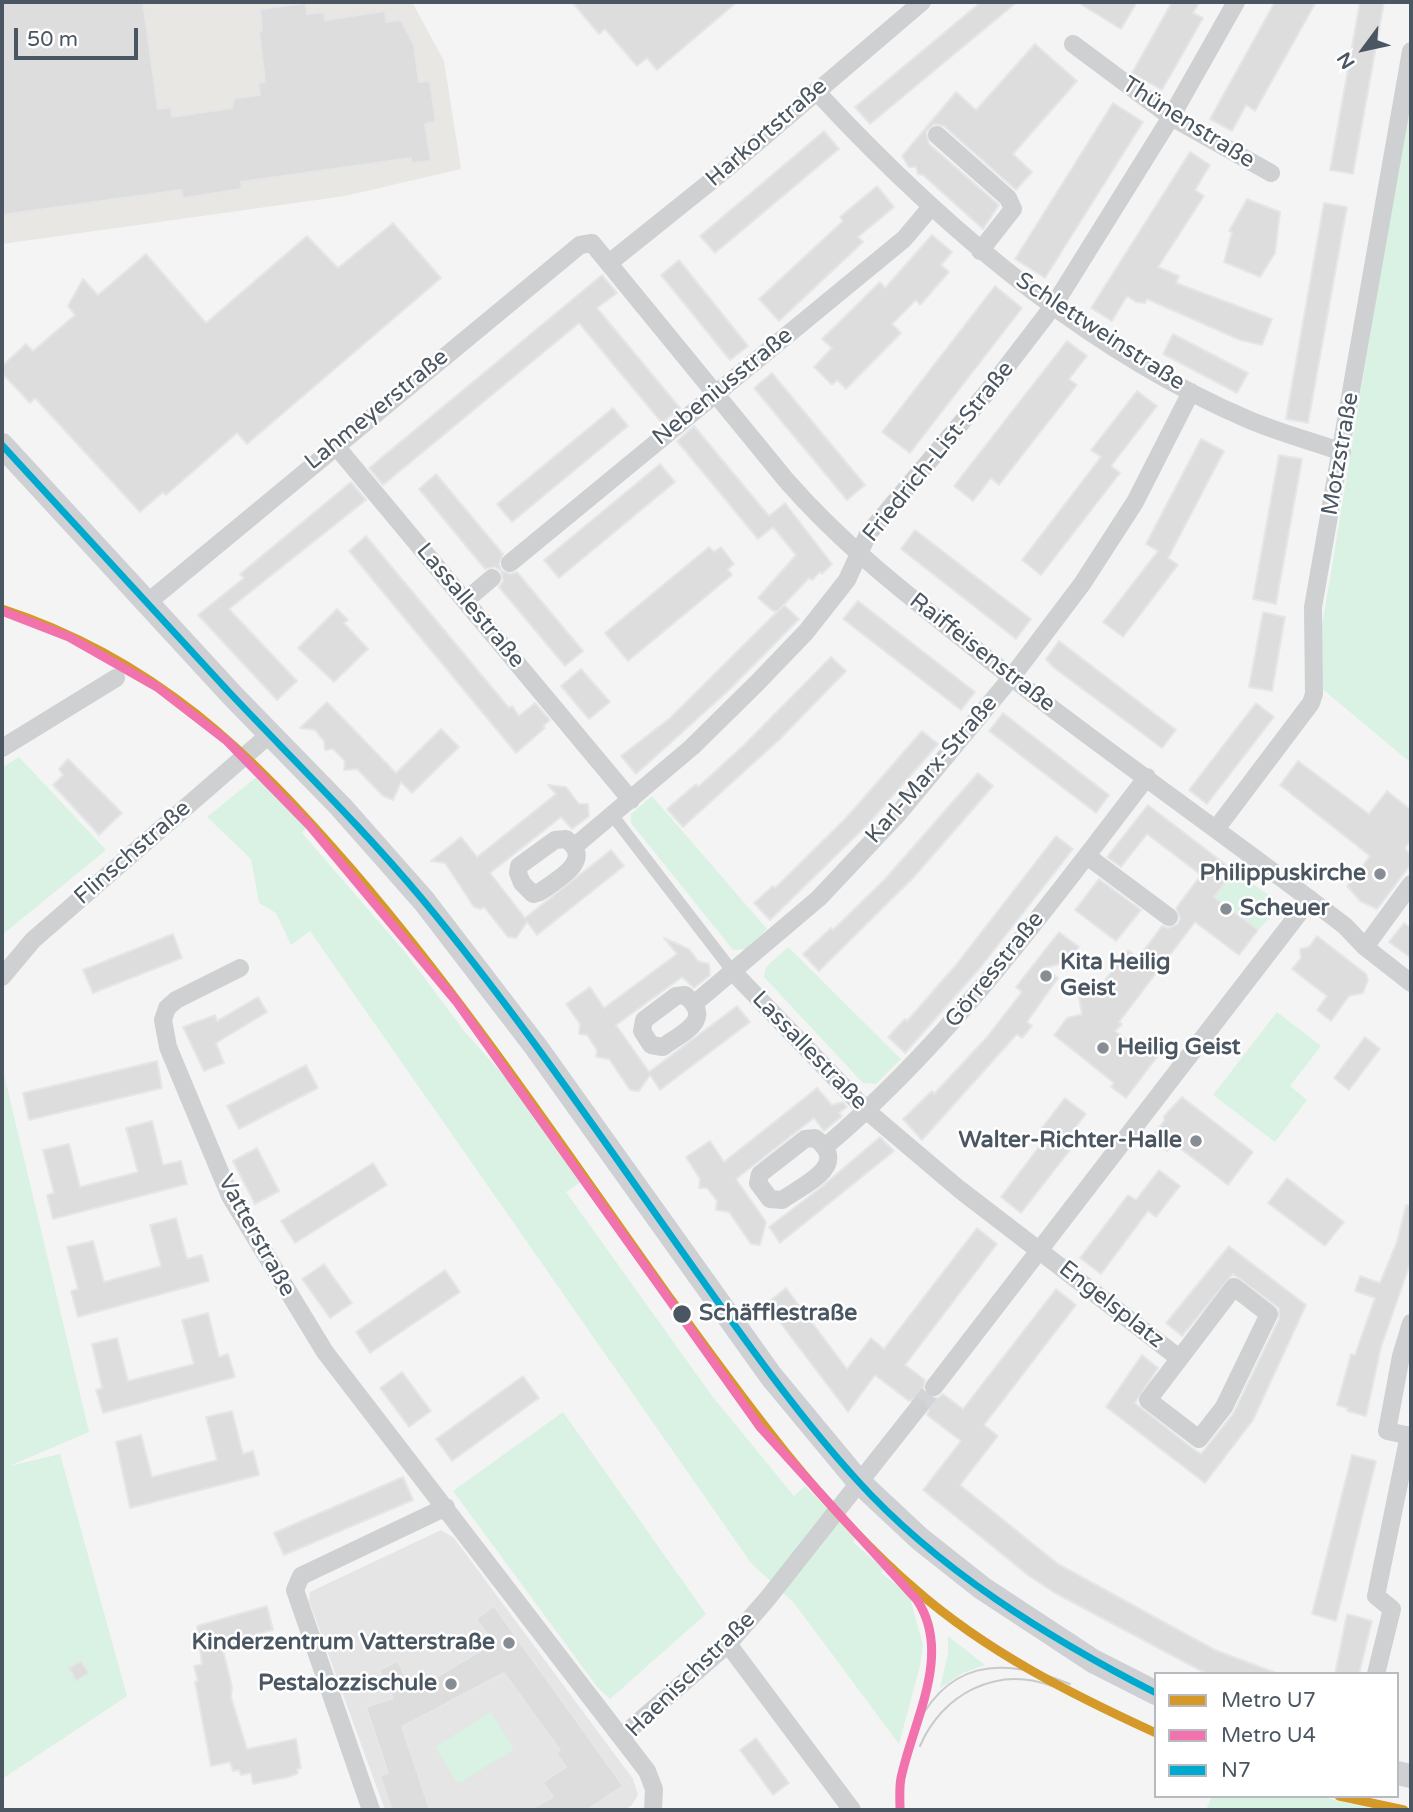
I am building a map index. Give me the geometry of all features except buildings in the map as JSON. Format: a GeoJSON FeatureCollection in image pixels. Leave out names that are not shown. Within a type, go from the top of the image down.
{"type":"FeatureCollection","features":[{"type":"Feature","properties":{"kind":"main road"},"geometry":{"type":"LineString","coordinates":[[2,445],[66,517],[382,852],[471,958],[771,1376],[858,1481],[920,1539],[982,1588],[1093,1661],[1154,1692]]}},
{"type":"Feature","properties":{"kind":"main road"},"geometry":{"type":"LineString","coordinates":[[2,467],[66,517]]}},
{"type":"Feature","properties":{"kind":"street","name":"Harkortstraße"},"geometry":{"type":"LineString","coordinates":[[610,263],[725,170],[922,2]]}},
{"type":"Feature","properties":{"kind":"street","name":"Friedrich-List-Straße"},"geometry":{"type":"LineString","coordinates":[[575,846],[692,747],[806,632],[847,580],[868,534],[988,391],[1054,305],[1171,117],[1236,2]]}},
{"type":"Feature","properties":{"kind":"street","name":"Thünenstraße"},"geometry":{"type":"LineString","coordinates":[[1073,44],[1171,117],[1270,173]]}},
{"type":"Feature","properties":{"kind":"street","name":"Motzstraße"},"geometry":{"type":"LineString","coordinates":[[1216,829],[1311,703],[1314,694],[1313,607],[1411,51]]}},
{"type":"Feature","properties":{"kind":"street","name":"Schlettweinstraße"},"geometry":{"type":"LineString","coordinates":[[816,91],[879,160],[931,207],[980,251],[1054,305],[1149,369],[1191,392],[1249,420],[1342,452]]}},
{"type":"Feature","properties":{"kind":"street"},"geometry":{"type":"LineString","coordinates":[[937,135],[1008,198],[1013,209],[980,251]]}},
{"type":"Feature","properties":{"kind":"street","name":"Nebeniusstraße"},"geometry":{"type":"LineString","coordinates":[[510,563],[904,239],[931,207]]}},
{"type":"Feature","properties":{"kind":"street","name":"Lahmeyerstraße"},"geometry":{"type":"LineString","coordinates":[[147,603],[580,245],[592,243],[610,263]]}},
{"type":"Feature","properties":{"kind":"street","name":"Raiffeisenstraße"},"geometry":{"type":"LineString","coordinates":[[610,263],[817,516],[859,556],[1011,678],[1345,926],[1365,947],[1411,983]]}},
{"type":"Feature","properties":{"kind":"street","name":"Karl-Marx-Straße"},"geometry":{"type":"LineString","coordinates":[[695,1003],[828,889],[898,814],[1011,678],[1082,584],[1128,512],[1191,392]]}},
{"type":"Feature","properties":{"kind":"street","name":"Lassallestraße"},"geometry":{"type":"LineString","coordinates":[[335,445],[631,800]]}},
{"type":"Feature","properties":{"kind":"street"},"geometry":{"type":"LineString","coordinates":[[466,600],[492,578]]}},
{"type":"Feature","properties":{"kind":"street"},"geometry":{"type":"LineString","coordinates":[[2,748],[116,678]]}},
{"type":"Feature","properties":{"kind":"street","name":"Flinschstraße"},"geometry":{"type":"LineString","coordinates":[[2,977],[33,940],[270,735]]}},
{"type":"Feature","properties":{"kind":"street","name":"Görresstraße"},"geometry":{"type":"LineString","coordinates":[[826,1146],[867,1111],[948,1029],[1147,777]]}},
{"type":"Feature","properties":{"kind":"street","name":"Lassallestraße"},"geometry":{"type":"LineString","coordinates":[[613,816],[733,972],[867,1111],[958,1189],[1042,1251]]}},
{"type":"Feature","properties":{"kind":"street"},"geometry":{"type":"LineString","coordinates":[[1087,856],[1169,917]]}},
{"type":"Feature","properties":{"kind":"street"},"geometry":{"type":"LineString","coordinates":[[1365,947],[1411,884]]}},
{"type":"Feature","properties":{"kind":"street"},"geometry":{"type":"LineString","coordinates":[[934,1387],[1042,1251],[1310,899]]}},
{"type":"Feature","properties":{"kind":"street","name":"Vatterstraße"},"geometry":{"type":"LineString","coordinates":[[240,968],[176,1000],[167,1008],[163,1020],[168,1047],[208,1145],[247,1228],[325,1352],[621,1737]]}},
{"type":"Feature","properties":{"kind":"street","name":"Engelsplatz"},"geometry":{"type":"LineString","coordinates":[[1042,1251],[1180,1358]]}},
{"type":"Feature","properties":{"kind":"street","name":"Engelsplatz"},"geometry":{"type":"LineString","coordinates":[[1234,1287],[1269,1314],[1224,1407],[1199,1439],[1148,1400],[1180,1358],[1234,1287]]}},
{"type":"Feature","properties":{"kind":"street"},"geometry":{"type":"LineString","coordinates":[[1411,1323],[1401,1356],[1387,1431],[1410,1435],[1376,1596],[1392,1609],[1411,1609]]}},
{"type":"Feature","properties":{"kind":"street"},"geometry":{"type":"LineString","coordinates":[[858,1481],[918,1408]]}},
{"type":"Feature","properties":{"kind":"street","name":"Haenischstraße"},"geometry":{"type":"LineString","coordinates":[[653,1810],[656,1798],[652,1781],[621,1737],[728,1644],[768,1598],[858,1481]]}},
{"type":"Feature","properties":{"kind":"street"},"geometry":{"type":"LineString","coordinates":[[371,1810],[295,1590],[296,1581],[301,1576],[446,1507]]}},
{"type":"Feature","properties":{"kind":"street"},"geometry":{"type":"LineString","coordinates":[[1376,1672],[1392,1609]]}},
{"type":"Feature","properties":{"kind":"street"},"geometry":{"type":"LineString","coordinates":[[728,1644],[852,1810]]}},
{"type":"Feature","properties":{"kind":"shaded area"},"geometry":{"type":"Polygon","coordinates":[[[2,2],[412,2],[444,61],[461,169],[345,196],[2,244],[2,2]]]}},
{"type":"Feature","properties":{"kind":"shaded area","name":"Pestalozzischule"},"geometry":{"type":"Polygon","coordinates":[[[441,1530],[454,1538],[633,1779],[638,1795],[631,1806],[624,1810],[385,1810],[309,1601],[310,1592],[441,1530]]]}},
{"type":"Feature","properties":{"kind":"green space"},"geometry":{"type":"Polygon","coordinates":[[[1411,87],[1411,763],[1313,681],[1411,87]]]}},
{"type":"Feature","properties":{"kind":"green space"},"geometry":{"type":"Polygon","coordinates":[[[19,757],[106,850],[2,935],[2,768],[19,757]]]}},
{"type":"Feature","properties":{"kind":"green space"},"geometry":{"type":"Polygon","coordinates":[[[259,775],[307,827],[302,833],[405,952],[465,1032],[514,1087],[582,1181],[566,1192],[712,1396],[794,1496],[805,1486],[856,1538],[853,1542],[884,1569],[881,1573],[909,1594],[923,1645],[899,1744],[794,1603],[751,1563],[310,931],[291,945],[276,913],[259,903],[251,859],[207,817],[259,775]]]}},
{"type":"Feature","properties":{"kind":"green space"},"geometry":{"type":"Polygon","coordinates":[[[652,796],[767,929],[746,949],[733,950],[631,823],[631,814],[652,796]]]}},
{"type":"Feature","properties":{"kind":"green space"},"geometry":{"type":"Polygon","coordinates":[[[1234,871],[1273,898],[1274,912],[1258,930],[1214,897],[1234,871]]]}},
{"type":"Feature","properties":{"kind":"green space"},"geometry":{"type":"Polygon","coordinates":[[[788,947],[901,1059],[876,1084],[863,1083],[764,977],[766,967],[788,947]]]}},
{"type":"Feature","properties":{"kind":"green space"},"geometry":{"type":"Polygon","coordinates":[[[1277,1012],[1321,1046],[1290,1086],[1307,1100],[1275,1142],[1213,1095],[1277,1012]]]}},
{"type":"Feature","properties":{"kind":"green space"},"geometry":{"type":"Polygon","coordinates":[[[2,1066],[89,1432],[9,1466],[60,1454],[127,1696],[2,1779],[2,1066]]]}},
{"type":"Feature","properties":{"kind":"green space"},"geometry":{"type":"Polygon","coordinates":[[[563,1412],[706,1614],[610,1699],[598,1688],[453,1491],[563,1412]]]}},
{"type":"Feature","properties":{"kind":"green space"},"geometry":{"type":"Polygon","coordinates":[[[948,1636],[985,1665],[963,1673],[940,1688],[948,1653],[948,1636]]]}},
{"type":"Feature","properties":{"kind":"green space"},"geometry":{"type":"Polygon","coordinates":[[[491,1712],[514,1749],[458,1784],[435,1747],[491,1712]]]}},
{"type":"Feature","properties":{"kind":"green space"},"geometry":{"type":"Polygon","coordinates":[[[1211,1798],[1327,1798],[1378,1810],[1206,1810],[1211,1798]]]}},
{"type":"Feature","properties":{"kind":"tunnel"},"geometry":{"type":"LineString","coordinates":[[918,1408],[934,1387]]}},
{"type":"Feature","properties":{"kind":"tram line"},"geometry":{"type":"LineString","coordinates":[[912,1736],[925,1711],[940,1692],[958,1679],[977,1671],[1021,1669],[1070,1684]]}},
{"type":"Feature","properties":{"kind":"tram line"},"geometry":{"type":"LineString","coordinates":[[920,1746],[942,1712],[974,1689],[1011,1679],[1031,1680],[1052,1686]]}},
{"type":"Feature","properties":{"kind":"metro line","name":"U7"},"geometry":{"type":"LineString","coordinates":[[2,609],[57,630],[107,654],[153,682],[237,749],[315,828],[395,922],[476,1026],[667,1294],[783,1450],[814,1487],[881,1557],[943,1612],[1001,1652],[1061,1687],[1154,1732]]}},
{"type":"Feature","properties":{"kind":"metro line","name":"U4"},"geometry":{"type":"LineString","coordinates":[[2,611],[69,637],[157,687],[227,741],[310,826],[456,1001],[760,1427],[917,1600],[927,1621],[931,1665],[921,1711],[901,1778],[900,1810]]}},
{"type":"Feature","properties":{"kind":"metro line","name":"U7"},"geometry":{"type":"LineString","coordinates":[[1348,1798],[1404,1810]]}},
{"type":"Feature","properties":{"kind":"transit line","name":"N7"},"geometry":{"type":"LineString","coordinates":[[2,445],[229,692],[352,820],[423,900],[530,1038],[774,1379],[856,1479],[888,1512],[958,1572],[1035,1625],[1154,1692]]}},
{"type":"Feature","properties":{"kind":"place","name":"Philippuskirche"},"geometry":{"type":"Point","coordinates":[1380,874]}},
{"type":"Feature","properties":{"kind":"place","name":"Scheuer"},"geometry":{"type":"Point","coordinates":[1226,909]}},
{"type":"Feature","properties":{"kind":"place","name":"Kita Heilig Geist"},"geometry":{"type":"Point","coordinates":[1046,976]}},
{"type":"Feature","properties":{"kind":"place","name":"Heilig Geist"},"geometry":{"type":"Point","coordinates":[1103,1048]}},
{"type":"Feature","properties":{"kind":"place","name":"Walter-Richter-Halle"},"geometry":{"type":"Point","coordinates":[1196,1141]}},
{"type":"Feature","properties":{"kind":"place","name":"Schäfflestraße"},"geometry":{"type":"Point","coordinates":[682,1314]}},
{"type":"Feature","properties":{"kind":"place","name":"Kinderzentrum Vatterstraße"},"geometry":{"type":"Point","coordinates":[509,1643]}},
{"type":"Feature","properties":{"kind":"place","name":"Pestalozzischule"},"geometry":{"type":"Point","coordinates":[451,1684]}}]}
